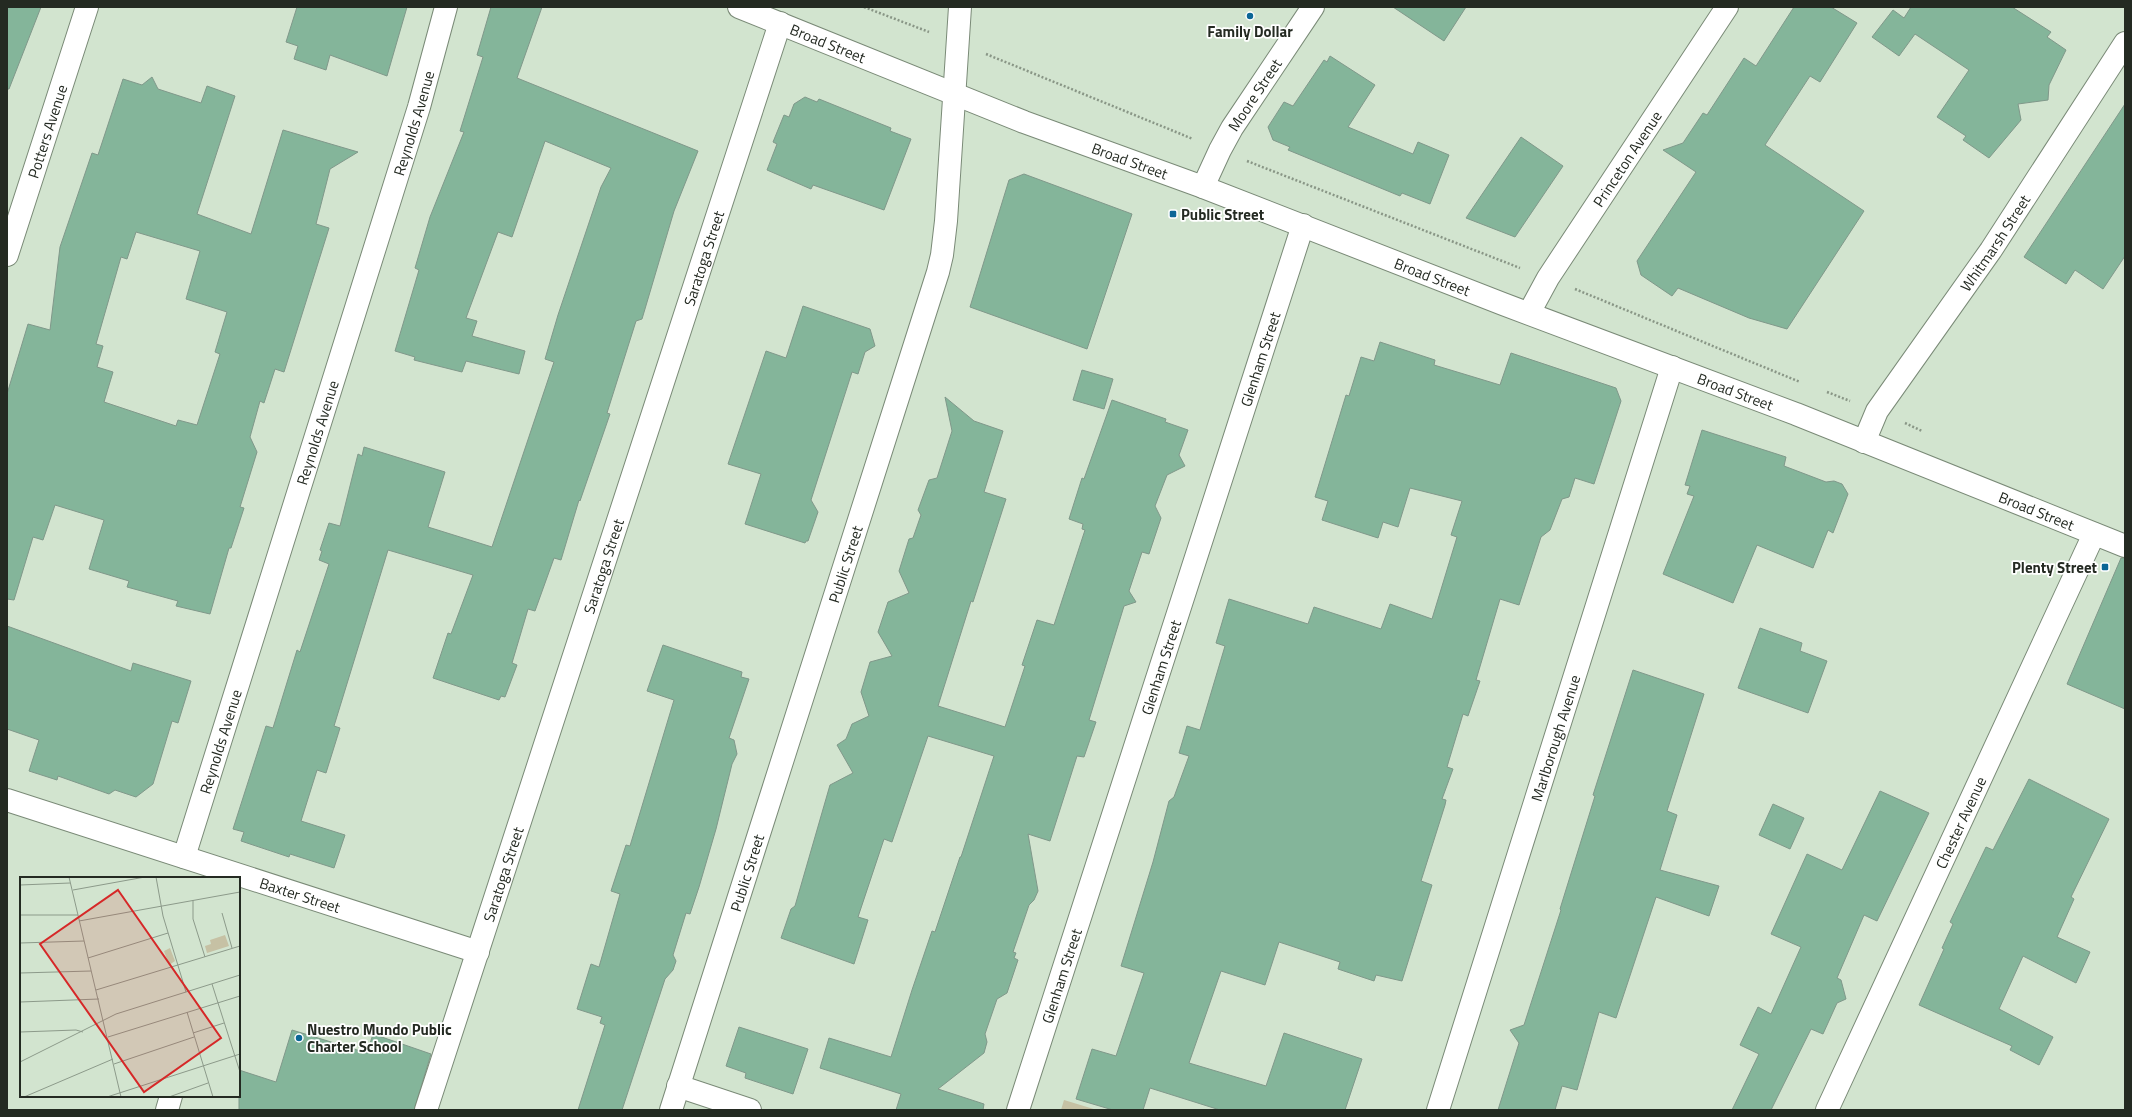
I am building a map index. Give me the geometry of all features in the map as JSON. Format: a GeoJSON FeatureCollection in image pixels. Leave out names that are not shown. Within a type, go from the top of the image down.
{"type":"FeatureCollection","features":[{"type":"Feature","properties":{"kind":"street","name":"Potters Avenue"},"geometry":{"type":"LineString","coordinates":[[7,255],[87,7]]}},
{"type":"Feature","properties":{"kind":"street","name":"Reynolds Avenue"},"geometry":{"type":"LineString","coordinates":[[184,857],[419,108],[446,7]]}},
{"type":"Feature","properties":{"kind":"street","name":"Broad Street"},"geometry":{"type":"LineString","coordinates":[[739,7],[1024,122],[1203,187],[1796,414],[2125,546]]}},
{"type":"Feature","properties":{"kind":"street","name":"Public Street"},"geometry":{"type":"LineString","coordinates":[[671,1110],[938,272],[942,255],[946,221],[960,7]]}},
{"type":"Feature","properties":{"kind":"street","name":"Moore Street"},"geometry":{"type":"LineString","coordinates":[[1203,187],[1220,150],[1313,7]]}},
{"type":"Feature","properties":{"kind":"street","name":"Princeton Avenue"},"geometry":{"type":"LineString","coordinates":[[1529,313],[1548,278],[1727,7]]}},
{"type":"Feature","properties":{"kind":"street","name":"Saratoga Street"},"geometry":{"type":"LineString","coordinates":[[426,1110],[780,23]]}},
{"type":"Feature","properties":{"kind":"street","name":"Whitmarsh Street"},"geometry":{"type":"LineString","coordinates":[[1864,442],[1877,411],[1991,250],[2125,43]]}},
{"type":"Feature","properties":{"kind":"street","name":"Glenham Street"},"geometry":{"type":"LineString","coordinates":[[1018,1110],[1303,225]]}},
{"type":"Feature","properties":{"kind":"street","name":"Marlborough Avenue"},"geometry":{"type":"LineString","coordinates":[[1438,1110],[1672,367]]}},
{"type":"Feature","properties":{"kind":"street","name":"Chester Avenue"},"geometry":{"type":"LineString","coordinates":[[1827,1110],[2094,534]]}},
{"type":"Feature","properties":{"kind":"street","name":"Baxter Street"},"geometry":{"type":"LineString","coordinates":[[7,800],[184,857],[237,877]]}},
{"type":"Feature","properties":{"kind":"street","name":"Baxter Street"},"geometry":{"type":"LineString","coordinates":[[240,878],[478,952]]}},
{"type":"Feature","properties":{"kind":"street"},"geometry":{"type":"LineString","coordinates":[[678,1086],[750,1110]]}},
{"type":"Feature","properties":{"kind":"street"},"geometry":{"type":"LineString","coordinates":[[167,1110],[171,1097]]}},
{"type":"Feature","properties":{"kind":"path"},"geometry":{"type":"LineString","coordinates":[[864,7],[957,42],[1220,150],[1548,278],[1804,383]]}},
{"type":"Feature","properties":{"kind":"path"},"geometry":{"type":"LineString","coordinates":[[1826,392],[1877,411],[1928,433]]}},
{"type":"Feature","properties":{"kind":"shaded area"},"geometry":{"type":"Polygon","coordinates":[[[1064,1100],[1097,1110],[1061,1110],[1064,1100]]]}},
{"type":"Feature","properties":{"kind":"building"},"geometry":{"type":"Polygon","coordinates":[[[7,7],[41,7],[9,89],[7,89],[7,7]]]}},
{"type":"Feature","properties":{"kind":"building"},"geometry":{"type":"Polygon","coordinates":[[[297,7],[407,7],[387,76],[330,55],[326,70],[294,59],[298,46],[286,42],[297,7]]]}},
{"type":"Feature","properties":{"kind":"building"},"geometry":{"type":"Polygon","coordinates":[[[491,7],[542,7],[517,78],[698,151],[674,211],[642,319],[636,321],[607,413],[610,414],[580,501],[579,500],[561,560],[554,558],[535,611],[528,609],[512,663],[517,665],[505,697],[501,696],[499,700],[433,678],[448,633],[451,634],[473,575],[388,550],[334,726],[340,728],[326,773],[317,770],[301,821],[345,835],[334,868],[290,854],[289,857],[241,841],[244,832],[233,829],[266,726],[273,728],[297,650],[300,652],[329,564],[319,560],[322,551],[320,550],[329,523],[340,526],[358,454],[362,456],[364,447],[445,472],[428,527],[492,547],[554,362],[545,359],[558,315],[601,187],[611,168],[545,141],[512,237],[498,232],[466,318],[477,321],[472,336],[525,351],[519,374],[466,361],[462,372],[414,360],[415,357],[395,351],[419,270],[415,268],[430,217],[464,132],[460,131],[483,57],[477,55],[491,7]]]}},
{"type":"Feature","properties":{"kind":"building"},"geometry":{"type":"Polygon","coordinates":[[[1393,7],[1466,7],[1444,41],[1393,7]]]}},
{"type":"Feature","properties":{"kind":"building"},"geometry":{"type":"Polygon","coordinates":[[[1794,7],[1831,7],[1857,23],[1820,82],[1810,76],[1765,145],[1864,211],[1787,329],[1749,318],[1678,288],[1672,296],[1641,275],[1637,261],[1696,172],[1663,150],[1683,143],[1703,113],[1707,115],[1744,58],[1756,66],[1794,7]]]}},
{"type":"Feature","properties":{"kind":"building"},"geometry":{"type":"Polygon","coordinates":[[[1911,7],[2012,7],[2051,32],[2047,37],[2066,50],[2049,85],[2048,100],[2018,104],[2021,120],[1989,158],[1963,140],[1966,136],[1937,117],[1969,70],[1915,34],[1899,56],[1872,37],[1893,10],[1904,18],[1911,7]]]}},
{"type":"Feature","properties":{"kind":"building"},"geometry":{"type":"Polygon","coordinates":[[[1330,56],[1375,85],[1348,127],[1413,154],[1418,142],[1449,155],[1430,204],[1402,193],[1400,196],[1288,150],[1290,147],[1273,140],[1268,127],[1284,102],[1293,106],[1324,60],[1327,62],[1330,56]]]}},
{"type":"Feature","properties":{"kind":"building"},"geometry":{"type":"Polygon","coordinates":[[[152,77],[158,89],[201,103],[207,86],[235,96],[197,214],[251,234],[283,130],[358,152],[330,169],[316,224],[329,228],[284,372],[275,369],[264,403],[260,401],[250,437],[257,452],[240,507],[244,508],[231,548],[229,548],[210,614],[176,606],[178,601],[127,587],[129,581],[89,569],[104,520],[55,505],[43,540],[33,537],[14,600],[7,599],[7,394],[28,324],[50,330],[60,247],[92,153],[98,155],[123,79],[142,85],[152,77]],[[136,232],[127,259],[121,257],[96,344],[103,346],[97,367],[113,372],[104,402],[176,426],[178,420],[197,425],[220,354],[215,352],[227,312],[186,299],[200,251],[136,232]]]}},
{"type":"Feature","properties":{"kind":"building"},"geometry":{"type":"Polygon","coordinates":[[[805,97],[817,102],[819,99],[891,128],[890,131],[911,139],[884,210],[813,185],[811,189],[767,170],[777,144],[773,142],[784,115],[789,117],[794,104],[805,97]]]}},
{"type":"Feature","properties":{"kind":"building"},"geometry":{"type":"Polygon","coordinates":[[[2125,104],[2125,256],[2103,289],[2075,270],[2066,284],[2024,257],[2125,104]]]}},
{"type":"Feature","properties":{"kind":"building"},"geometry":{"type":"Polygon","coordinates":[[[1521,137],[1563,166],[1515,237],[1466,218],[1521,137]]]}},
{"type":"Feature","properties":{"kind":"building"},"geometry":{"type":"Polygon","coordinates":[[[1024,174],[1132,214],[1087,349],[970,307],[1009,180],[1024,174]]]}},
{"type":"Feature","properties":{"kind":"building"},"geometry":{"type":"Polygon","coordinates":[[[803,306],[870,329],[875,346],[865,352],[858,374],[852,372],[811,500],[818,512],[808,541],[805,543],[745,524],[761,474],[728,464],[766,351],[786,358],[803,306]]]}},
{"type":"Feature","properties":{"kind":"building"},"geometry":{"type":"Polygon","coordinates":[[[1380,342],[1435,360],[1434,365],[1500,385],[1511,353],[1616,388],[1621,401],[1594,484],[1575,478],[1569,497],[1562,499],[1550,530],[1541,537],[1519,605],[1500,599],[1476,680],[1480,681],[1468,716],[1463,714],[1447,767],[1453,769],[1442,799],[1446,800],[1445,805],[1421,881],[1432,885],[1402,981],[1376,975],[1374,981],[1338,969],[1340,962],[1279,942],[1265,985],[1221,971],[1189,1063],[1266,1086],[1284,1033],[1362,1059],[1345,1110],[1220,1110],[1150,1088],[1143,1110],[1113,1110],[1076,1099],[1092,1049],[1116,1056],[1144,973],[1121,966],[1153,862],[1169,801],[1174,797],[1189,756],[1179,753],[1187,726],[1200,730],[1225,646],[1216,643],[1229,599],[1308,624],[1314,607],[1381,629],[1390,604],[1432,619],[1457,537],[1451,535],[1462,501],[1410,488],[1398,527],[1383,522],[1378,538],[1322,520],[1328,501],[1315,497],[1346,395],[1349,396],[1361,357],[1374,361],[1380,342]]]}},
{"type":"Feature","properties":{"kind":"building"},"geometry":{"type":"Polygon","coordinates":[[[1082,370],[1113,379],[1104,409],[1073,400],[1082,370]]]}},
{"type":"Feature","properties":{"kind":"building"},"geometry":{"type":"Polygon","coordinates":[[[945,397],[974,421],[1003,431],[984,492],[1006,499],[973,602],[971,601],[938,706],[1005,727],[1025,666],[1022,665],[1037,620],[1054,625],[1085,530],[1082,529],[1083,524],[1069,519],[1082,478],[1084,479],[1112,400],[1166,419],[1165,422],[1188,430],[1179,455],[1185,466],[1167,475],[1155,506],[1161,518],[1149,554],[1142,552],[1129,591],[1136,602],[1124,606],[1089,720],[1096,722],[1084,757],[1077,756],[1050,841],[1028,834],[1038,891],[1034,900],[1029,905],[1013,952],[1016,953],[1014,958],[1018,960],[1007,993],[997,999],[985,1034],[987,1042],[984,1053],[938,1089],[984,1104],[983,1110],[896,1110],[901,1094],[820,1068],[829,1038],[891,1057],[932,931],[935,932],[994,756],[928,736],[892,842],[884,839],[858,917],[868,920],[854,964],[781,938],[791,909],[795,906],[830,785],[853,773],[837,745],[846,739],[852,724],[869,716],[861,692],[870,662],[892,656],[878,632],[888,602],[909,593],[899,571],[909,539],[913,538],[921,515],[918,510],[929,480],[937,478],[952,431],[945,397]]]}},
{"type":"Feature","properties":{"kind":"building"},"geometry":{"type":"Polygon","coordinates":[[[1702,430],[1786,457],[1784,466],[1826,482],[1834,481],[1842,484],[1848,494],[1833,533],[1828,530],[1813,568],[1757,545],[1733,603],[1663,574],[1694,496],[1687,494],[1690,486],[1685,485],[1702,430]]]}},
{"type":"Feature","properties":{"kind":"building"},"geometry":{"type":"Polygon","coordinates":[[[2121,558],[2125,558],[2125,709],[2067,684],[2121,558]]]}},
{"type":"Feature","properties":{"kind":"building"},"geometry":{"type":"Polygon","coordinates":[[[7,626],[131,671],[133,663],[191,681],[178,723],[172,721],[153,784],[136,797],[115,790],[109,794],[58,776],[57,780],[29,771],[39,740],[7,729],[7,626]]]}},
{"type":"Feature","properties":{"kind":"building"},"geometry":{"type":"Polygon","coordinates":[[[1760,628],[1802,643],[1800,651],[1827,661],[1808,713],[1738,688],[1760,628]]]}},
{"type":"Feature","properties":{"kind":"building"},"geometry":{"type":"Polygon","coordinates":[[[663,645],[742,672],[741,677],[749,679],[729,738],[734,740],[737,754],[732,764],[716,829],[699,887],[690,914],[686,913],[673,955],[676,961],[673,970],[665,979],[622,1110],[578,1110],[605,1025],[600,1023],[602,1017],[577,1009],[591,964],[599,967],[620,894],[611,891],[626,845],[630,846],[674,700],[647,691],[663,645]]]}},
{"type":"Feature","properties":{"kind":"building"},"geometry":{"type":"Polygon","coordinates":[[[1633,670],[1704,694],[1667,811],[1677,815],[1660,870],[1719,886],[1709,916],[1656,897],[1616,1018],[1599,1012],[1577,1090],[1562,1086],[1555,1110],[1498,1110],[1519,1043],[1510,1030],[1524,1025],[1561,910],[1560,909],[1595,796],[1593,795],[1633,670]]]}},
{"type":"Feature","properties":{"kind":"building"},"geometry":{"type":"Polygon","coordinates":[[[2029,779],[2109,819],[2071,897],[2074,899],[2057,937],[2090,952],[2076,983],[2023,956],[1999,1009],[2053,1037],[2039,1065],[2010,1050],[2012,1046],[1919,1005],[1944,949],[1942,948],[1953,924],[1950,922],[1986,847],[1993,850],[2029,779]]]}},
{"type":"Feature","properties":{"kind":"building"},"geometry":{"type":"Polygon","coordinates":[[[1880,791],[1929,813],[1877,921],[1864,915],[1837,978],[1841,980],[1846,999],[1837,1003],[1823,1034],[1811,1029],[1771,1110],[1732,1110],[1759,1054],[1740,1045],[1758,1007],[1771,1014],[1801,947],[1771,934],[1807,854],[1842,870],[1880,791]]]}},
{"type":"Feature","properties":{"kind":"building"},"geometry":{"type":"Polygon","coordinates":[[[1773,804],[1804,818],[1790,849],[1759,835],[1773,804]]]}},
{"type":"Feature","properties":{"kind":"building"},"geometry":{"type":"Polygon","coordinates":[[[739,1027],[808,1049],[793,1094],[745,1078],[746,1073],[726,1066],[739,1027]]]}},
{"type":"Feature","properties":{"kind":"building"},"geometry":{"type":"Polygon","coordinates":[[[292,1030],[367,1053],[373,1034],[431,1054],[414,1110],[239,1110],[240,1070],[276,1082],[292,1030]]]}},
{"type":"Feature","properties":{"kind":"place","name":"Family Dollar"},"geometry":{"type":"Point","coordinates":[1250,16]}},
{"type":"Feature","properties":{"kind":"place","name":"Public Street"},"geometry":{"type":"Point","coordinates":[1173,214]}},
{"type":"Feature","properties":{"kind":"place","name":"Plenty Street"},"geometry":{"type":"Point","coordinates":[2105,567]}},
{"type":"Feature","properties":{"kind":"place","name":"Nuestro Mundo Public Charter School"},"geometry":{"type":"Point","coordinates":[299,1038]}}]}
